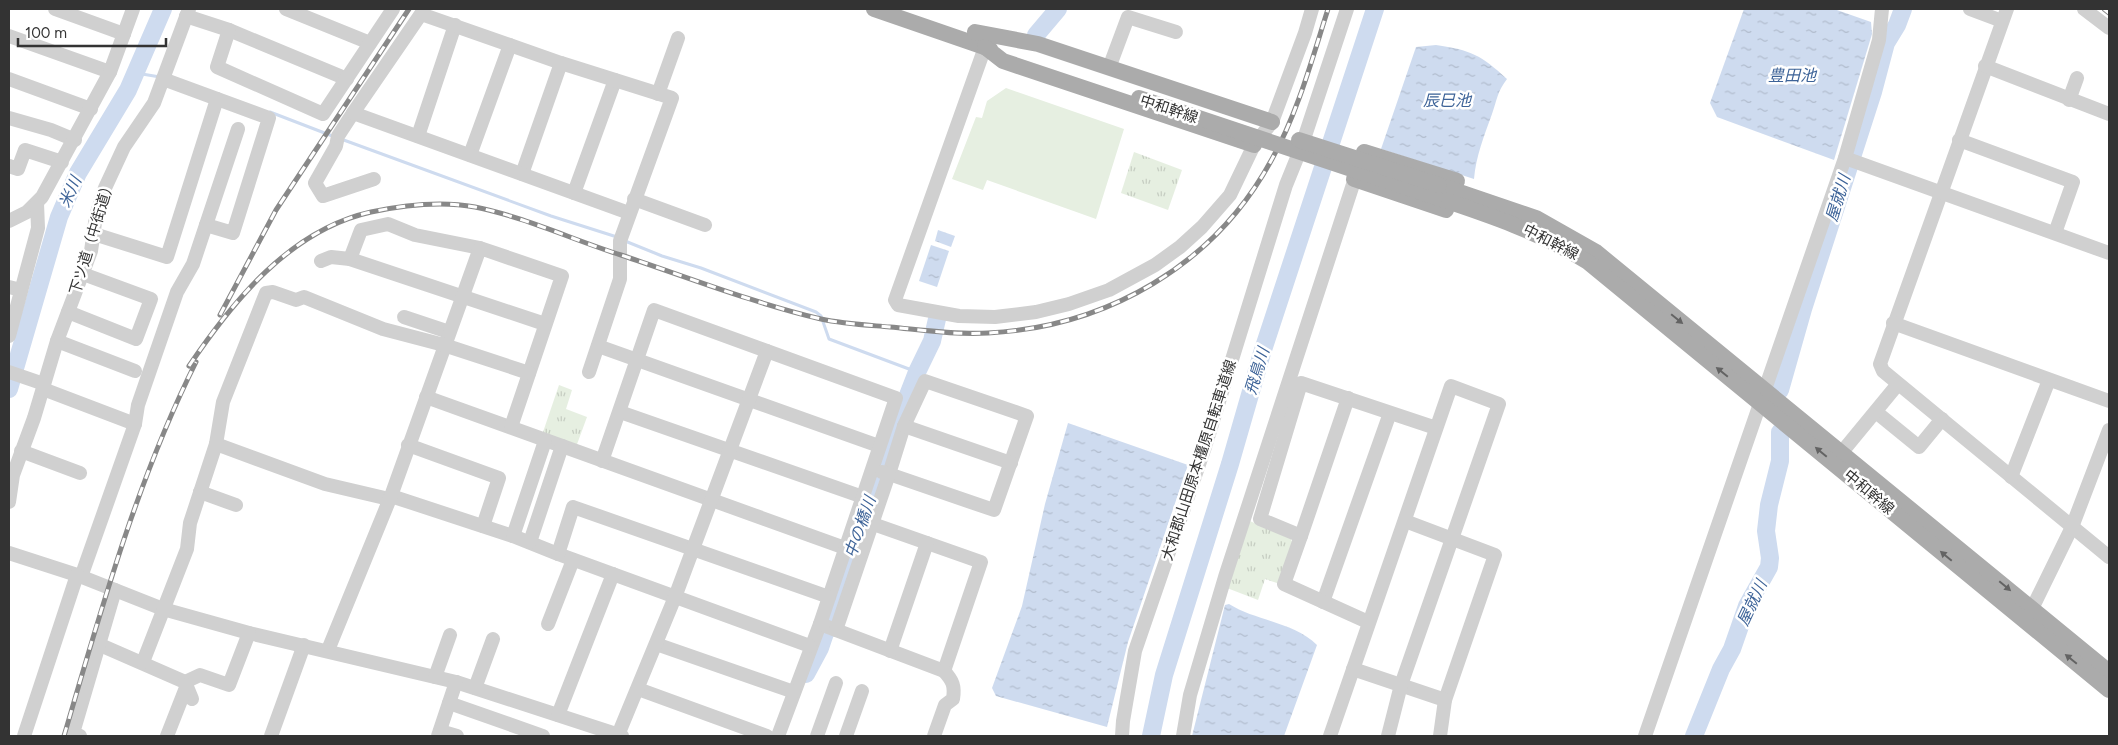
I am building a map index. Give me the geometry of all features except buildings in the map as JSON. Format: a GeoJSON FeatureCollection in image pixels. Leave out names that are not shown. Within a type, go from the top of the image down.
{"type":"FeatureCollection","features":[{"type":"Feature","properties":{"kind":"main road","name":"中和幹線"},"geometry":{"type":"LineString","coordinates":[[874,9],[985,47],[1140,94],[1437,191],[1536,218],[1596,252],[1762,395],[2029,615],[2109,672]]}},
{"type":"Feature","properties":{"kind":"main road","name":"中和幹線"},"geometry":{"type":"LineString","coordinates":[[904,9],[975,32],[1140,94]]}},
{"type":"Feature","properties":{"kind":"main road"},"geometry":{"type":"LineString","coordinates":[[975,32],[1038,44],[1272,122]]}},
{"type":"Feature","properties":{"kind":"main road"},"geometry":{"type":"LineString","coordinates":[[985,47],[1003,61],[1254,145]]}},
{"type":"Feature","properties":{"kind":"main road"},"geometry":{"type":"LineString","coordinates":[[1359,166],[1528,238],[1561,256],[1608,287],[1628,296]]}},
{"type":"Feature","properties":{"kind":"main road"},"geometry":{"type":"LineString","coordinates":[[1359,166],[1503,195],[1572,225],[1626,270],[1654,301]]}},
{"type":"Feature","properties":{"kind":"main road","name":"中和幹線"},"geometry":{"type":"LineString","coordinates":[[1437,191],[1557,243],[1588,262],[1628,296],[1842,452],[2029,615],[2109,690]]}},
{"type":"Feature","properties":{"kind":"street"},"geometry":{"type":"LineString","coordinates":[[55,9],[124,34]]}},
{"type":"Feature","properties":{"kind":"street"},"geometry":{"type":"LineString","coordinates":[[9,221],[27,212],[37,203],[75,140],[110,72],[133,9]]}},
{"type":"Feature","properties":{"kind":"street"},"geometry":{"type":"LineString","coordinates":[[286,9],[370,43]]}},
{"type":"Feature","properties":{"kind":"street"},"geometry":{"type":"LineString","coordinates":[[230,30],[217,68],[323,114],[393,9]]}},
{"type":"Feature","properties":{"kind":"street"},"geometry":{"type":"LineString","coordinates":[[985,47],[895,300],[898,305],[958,316],[995,317],[1036,312],[1068,304],[1109,290],[1155,265],[1180,247],[1202,227],[1230,195],[1254,145],[1272,122],[1312,9]]}},
{"type":"Feature","properties":{"kind":"street","name":"大和郡山田原本橿原自転車道線"},"geometry":{"type":"LineString","coordinates":[[1122,736],[1135,651],[1205,447],[1286,185],[1301,148],[1347,9]]}},
{"type":"Feature","properties":{"kind":"street"},"geometry":{"type":"LineString","coordinates":[[1645,736],[1845,158],[1879,40],[1882,9]]}},
{"type":"Feature","properties":{"kind":"street"},"geometry":{"type":"LineString","coordinates":[[1970,9],[2005,15],[1985,66],[1880,364],[1883,371],[1898,384],[2109,557]]}},
{"type":"Feature","properties":{"kind":"street"},"geometry":{"type":"LineString","coordinates":[[2084,9],[2109,28]]}},
{"type":"Feature","properties":{"kind":"street"},"geometry":{"type":"LineString","coordinates":[[188,12],[346,79]]}},
{"type":"Feature","properties":{"kind":"street","name":"下ツ道（中街道）"},"geometry":{"type":"LineString","coordinates":[[9,502],[13,475],[44,387],[57,341],[91,252],[105,188],[124,147],[154,103],[188,12]]}},
{"type":"Feature","properties":{"kind":"street"},"geometry":{"type":"LineString","coordinates":[[374,179],[323,196],[315,183],[336,146],[338,136],[421,14],[561,63],[672,98],[620,241],[620,279],[589,372]]}},
{"type":"Feature","properties":{"kind":"street"},"geometry":{"type":"LineString","coordinates":[[1109,68],[1128,17],[1176,32]]}},
{"type":"Feature","properties":{"kind":"street"},"geometry":{"type":"LineString","coordinates":[[418,136],[455,25]]}},
{"type":"Feature","properties":{"kind":"street"},"geometry":{"type":"LineString","coordinates":[[9,36],[110,72]]}},
{"type":"Feature","properties":{"kind":"street"},"geometry":{"type":"LineString","coordinates":[[658,94],[678,38]]}},
{"type":"Feature","properties":{"kind":"street"},"geometry":{"type":"LineString","coordinates":[[470,155],[510,45]]}},
{"type":"Feature","properties":{"kind":"street"},"geometry":{"type":"LineString","coordinates":[[522,174],[561,63]]}},
{"type":"Feature","properties":{"kind":"street"},"geometry":{"type":"LineString","coordinates":[[1985,66],[2109,114]]}},
{"type":"Feature","properties":{"kind":"street"},"geometry":{"type":"LineString","coordinates":[[2069,100],[2077,78]]}},
{"type":"Feature","properties":{"kind":"street"},"geometry":{"type":"LineString","coordinates":[[9,79],[91,109]]}},
{"type":"Feature","properties":{"kind":"street"},"geometry":{"type":"LineString","coordinates":[[164,79],[269,118],[233,233],[206,225]]}},
{"type":"Feature","properties":{"kind":"street"},"geometry":{"type":"LineString","coordinates":[[574,193],[615,80]]}},
{"type":"Feature","properties":{"kind":"street"},"geometry":{"type":"LineString","coordinates":[[94,234],[167,257],[216,98]]}},
{"type":"Feature","properties":{"kind":"street"},"geometry":{"type":"LineString","coordinates":[[353,113],[629,213]]}},
{"type":"Feature","properties":{"kind":"street"},"geometry":{"type":"LineString","coordinates":[[9,118],[51,130],[75,140]]}},
{"type":"Feature","properties":{"kind":"street"},"geometry":{"type":"LineString","coordinates":[[24,736],[79,576],[135,424],[138,405],[177,292],[194,264],[238,129]]}},
{"type":"Feature","properties":{"kind":"street"},"geometry":{"type":"LineString","coordinates":[[1959,140],[2073,182],[2055,233]]}},
{"type":"Feature","properties":{"kind":"street"},"geometry":{"type":"LineString","coordinates":[[1183,736],[1190,695],[1219,595],[1359,166],[1301,148]]}},
{"type":"Feature","properties":{"kind":"street"},"geometry":{"type":"LineString","coordinates":[[9,166],[18,169],[25,150],[62,162]]}},
{"type":"Feature","properties":{"kind":"street"},"geometry":{"type":"LineString","coordinates":[[1845,158],[2109,254]]}},
{"type":"Feature","properties":{"kind":"street"},"geometry":{"type":"LineString","coordinates":[[634,199],[705,225]]}},
{"type":"Feature","properties":{"kind":"street"},"geometry":{"type":"LineString","coordinates":[[9,336],[15,288],[38,228],[37,203]]}},
{"type":"Feature","properties":{"kind":"street"},"geometry":{"type":"LineString","coordinates":[[350,259],[361,230],[388,224],[415,234],[480,248],[562,276],[511,427]]}},
{"type":"Feature","properties":{"kind":"street"},"geometry":{"type":"LineString","coordinates":[[328,650],[390,498],[480,248]]}},
{"type":"Feature","properties":{"kind":"street"},"geometry":{"type":"LineString","coordinates":[[321,261],[331,257],[350,259],[545,324]]}},
{"type":"Feature","properties":{"kind":"street"},"geometry":{"type":"LineString","coordinates":[[68,312],[136,339],[151,299],[83,274]]}},
{"type":"Feature","properties":{"kind":"street"},"geometry":{"type":"LineString","coordinates":[[144,662],[187,549],[190,523],[216,444],[223,402],[266,293],[273,292],[296,300],[304,296],[382,329],[447,339]]}},
{"type":"Feature","properties":{"kind":"street"},"geometry":{"type":"LineString","coordinates":[[602,461],[654,310],[896,398],[879,446],[880,471],[828,627],[810,646],[778,736]]}},
{"type":"Feature","properties":{"kind":"street"},"geometry":{"type":"LineString","coordinates":[[404,317],[447,339],[529,373]]}},
{"type":"Feature","properties":{"kind":"street"},"geometry":{"type":"LineString","coordinates":[[1893,323],[2109,401]]}},
{"type":"Feature","properties":{"kind":"street"},"geometry":{"type":"LineString","coordinates":[[57,341],[135,371]]}},
{"type":"Feature","properties":{"kind":"street"},"geometry":{"type":"LineString","coordinates":[[598,346],[879,446]]}},
{"type":"Feature","properties":{"kind":"street"},"geometry":{"type":"LineString","coordinates":[[9,553],[79,576],[163,609],[250,633],[328,650],[456,682],[620,736],[675,597],[767,351]]}},
{"type":"Feature","properties":{"kind":"street"},"geometry":{"type":"LineString","coordinates":[[9,372],[135,424]]}},
{"type":"Feature","properties":{"kind":"street"},"geometry":{"type":"LineString","coordinates":[[2011,477],[2049,380]]}},
{"type":"Feature","properties":{"kind":"street"},"geometry":{"type":"LineString","coordinates":[[828,627],[829,598],[845,548],[864,521],[863,497],[880,471],[925,381],[1027,416],[994,510],[880,471]]}},
{"type":"Feature","properties":{"kind":"street"},"geometry":{"type":"LineString","coordinates":[[1301,536],[1260,519],[1301,383],[1436,428]]}},
{"type":"Feature","properties":{"kind":"street"},"geometry":{"type":"LineString","coordinates":[[1842,452],[1898,384]]}},
{"type":"Feature","properties":{"kind":"street"},"geometry":{"type":"LineString","coordinates":[[1330,736],[1451,386],[1498,404],[1401,685],[1388,736]]}},
{"type":"Feature","properties":{"kind":"street"},"geometry":{"type":"LineString","coordinates":[[426,397],[845,548]]}},
{"type":"Feature","properties":{"kind":"street"},"geometry":{"type":"LineString","coordinates":[[1348,398],[1284,584],[1368,622]]}},
{"type":"Feature","properties":{"kind":"street"},"geometry":{"type":"LineString","coordinates":[[620,412],[863,497]]}},
{"type":"Feature","properties":{"kind":"street"},"geometry":{"type":"LineString","coordinates":[[1876,412],[1919,447],[1942,419]]}},
{"type":"Feature","properties":{"kind":"street"},"geometry":{"type":"LineString","coordinates":[[1324,602],[1390,413]]}},
{"type":"Feature","properties":{"kind":"street"},"geometry":{"type":"LineString","coordinates":[[904,426],[1011,463]]}},
{"type":"Feature","properties":{"kind":"street"},"geometry":{"type":"LineString","coordinates":[[2029,615],[2072,527],[2109,430]]}},
{"type":"Feature","properties":{"kind":"street"},"geometry":{"type":"LineString","coordinates":[[513,536],[530,490],[544,441]]}},
{"type":"Feature","properties":{"kind":"street"},"geometry":{"type":"LineString","coordinates":[[216,444],[325,484],[390,498],[513,536],[573,560],[810,646]]}},
{"type":"Feature","properties":{"kind":"street"},"geometry":{"type":"LineString","coordinates":[[408,446],[499,478],[483,526]]}},
{"type":"Feature","properties":{"kind":"street"},"geometry":{"type":"LineString","coordinates":[[530,542],[562,446]]}},
{"type":"Feature","properties":{"kind":"street"},"geometry":{"type":"LineString","coordinates":[[21,451],[80,473]]}},
{"type":"Feature","properties":{"kind":"street"},"geometry":{"type":"LineString","coordinates":[[2096,463],[2109,468]]}},
{"type":"Feature","properties":{"kind":"street"},"geometry":{"type":"LineString","coordinates":[[530,490],[546,495]]}},
{"type":"Feature","properties":{"kind":"street"},"geometry":{"type":"LineString","coordinates":[[200,492],[236,505]]}},
{"type":"Feature","properties":{"kind":"street"},"geometry":{"type":"LineString","coordinates":[[558,554],[573,507],[829,598]]}},
{"type":"Feature","properties":{"kind":"street"},"geometry":{"type":"LineString","coordinates":[[864,521],[980,562],[944,671]]}},
{"type":"Feature","properties":{"kind":"street"},"geometry":{"type":"LineString","coordinates":[[1405,521],[1495,554],[1445,700],[1440,736]]}},
{"type":"Feature","properties":{"kind":"street"},"geometry":{"type":"LineString","coordinates":[[890,651],[927,543]]}},
{"type":"Feature","properties":{"kind":"street"},"geometry":{"type":"LineString","coordinates":[[548,624],[573,560]]}},
{"type":"Feature","properties":{"kind":"street"},"geometry":{"type":"LineString","coordinates":[[558,715],[612,574]]}},
{"type":"Feature","properties":{"kind":"street"},"geometry":{"type":"LineString","coordinates":[[80,736],[73,733],[115,590]]}},
{"type":"Feature","properties":{"kind":"street"},"geometry":{"type":"LineString","coordinates":[[828,627],[944,671],[952,680],[953,694],[952,699],[945,705],[934,736]]}},
{"type":"Feature","properties":{"kind":"street"},"geometry":{"type":"LineString","coordinates":[[167,736],[186,684],[200,675],[229,685],[250,633]]}},
{"type":"Feature","properties":{"kind":"street"},"geometry":{"type":"LineString","coordinates":[[435,677],[450,635]]}},
{"type":"Feature","properties":{"kind":"street"},"geometry":{"type":"LineString","coordinates":[[475,688],[493,639]]}},
{"type":"Feature","properties":{"kind":"street"},"geometry":{"type":"LineString","coordinates":[[98,644],[144,662],[186,684],[192,699]]}},
{"type":"Feature","properties":{"kind":"street"},"geometry":{"type":"LineString","coordinates":[[656,644],[794,692]]}},
{"type":"Feature","properties":{"kind":"street"},"geometry":{"type":"LineString","coordinates":[[271,736],[304,645]]}},
{"type":"Feature","properties":{"kind":"street"},"geometry":{"type":"LineString","coordinates":[[1353,669],[1445,700]]}},
{"type":"Feature","properties":{"kind":"street"},"geometry":{"type":"LineString","coordinates":[[456,682],[439,733],[457,736]]}},
{"type":"Feature","properties":{"kind":"street"},"geometry":{"type":"LineString","coordinates":[[817,736],[836,683]]}},
{"type":"Feature","properties":{"kind":"street"},"geometry":{"type":"LineString","coordinates":[[638,689],[767,736]]}},
{"type":"Feature","properties":{"kind":"street"},"geometry":{"type":"LineString","coordinates":[[846,736],[862,691]]}},
{"type":"Feature","properties":{"kind":"street"},"geometry":{"type":"LineString","coordinates":[[449,704],[542,736]]}},
{"type":"Feature","properties":{"kind":"green space"},"geometry":{"type":"Polygon","coordinates":[[[1006,88],[1124,129],[1096,219],[987,180],[983,190],[952,179],[976,117],[982,118],[987,101],[1006,88]]]}},
{"type":"Feature","properties":{"kind":"green space"},"geometry":{"type":"Polygon","coordinates":[[[1134,152],[1182,170],[1168,210],[1121,193],[1134,152]]]}},
{"type":"Feature","properties":{"kind":"green space"},"geometry":{"type":"Polygon","coordinates":[[[559,385],[572,390],[566,409],[587,417],[576,447],[542,435],[559,385]]]}},
{"type":"Feature","properties":{"kind":"green space"},"geometry":{"type":"Polygon","coordinates":[[[1247,520],[1290,537],[1293,544],[1280,584],[1265,579],[1258,600],[1227,588],[1247,520]]]}},
{"type":"Feature","properties":{"kind":"water","name":"豊田池"},"geometry":{"type":"Polygon","coordinates":[[[1744,9],[1834,9],[1871,22],[1872,34],[1834,160],[1717,117],[1710,103],[1744,9]]]}},
{"type":"Feature","properties":{"kind":"water","name":"辰巳池"},"geometry":{"type":"Polygon","coordinates":[[[1436,45],[1458,49],[1475,55],[1490,64],[1507,79],[1499,92],[1483,138],[1474,179],[1381,149],[1416,47],[1436,45]]]}},
{"type":"Feature","properties":{"kind":"water"},"geometry":{"type":"Polygon","coordinates":[[[938,230],[955,236],[951,247],[935,241],[938,230]]]}},
{"type":"Feature","properties":{"kind":"water"},"geometry":{"type":"Polygon","coordinates":[[[931,245],[949,251],[937,287],[919,281],[931,245]]]}},
{"type":"Feature","properties":{"kind":"water"},"geometry":{"type":"Polygon","coordinates":[[[1068,423],[1188,465],[1128,642],[1107,727],[996,696],[992,688],[1022,606],[1045,504],[1068,423]]]}},
{"type":"Feature","properties":{"kind":"water"},"geometry":{"type":"Polygon","coordinates":[[[1229,604],[1240,610],[1297,631],[1317,645],[1284,736],[1192,736],[1225,605],[1229,604]]]}},
{"type":"Feature","properties":{"kind":"waterway","name":"米川"},"geometry":{"type":"LineString","coordinates":[[9,389],[59,217],[78,173],[128,90],[163,9]]}},
{"type":"Feature","properties":{"kind":"waterway","name":"中の橋川"},"geometry":{"type":"LineString","coordinates":[[1036,35],[1058,9]]}},
{"type":"Feature","properties":{"kind":"waterway","name":"飛鳥川"},"geometry":{"type":"LineString","coordinates":[[1151,736],[1164,675],[1230,464],[1262,353],[1375,9]]}},
{"type":"Feature","properties":{"kind":"waterway","name":"屋就川"},"geometry":{"type":"LineString","coordinates":[[1780,390],[1803,309],[1873,92],[1886,43],[1897,25],[1903,9]]}},
{"type":"Feature","properties":{"kind":"waterway"},"geometry":{"type":"LineString","coordinates":[[136,73],[160,77]]}},
{"type":"Feature","properties":{"kind":"waterway"},"geometry":{"type":"LineString","coordinates":[[270,112],[335,137]]}},
{"type":"Feature","properties":{"kind":"waterway"},"geometry":{"type":"LineString","coordinates":[[341,139],[551,216],[617,237]]}},
{"type":"Feature","properties":{"kind":"waterway"},"geometry":{"type":"LineString","coordinates":[[625,241],[816,312],[821,316],[829,339],[917,372]]}},
{"type":"Feature","properties":{"kind":"waterway","name":"中の橋川"},"geometry":{"type":"LineString","coordinates":[[806,674],[820,648],[886,452],[917,372],[932,341],[937,319]]}},
{"type":"Feature","properties":{"kind":"waterway","name":"屋就川"},"geometry":{"type":"LineString","coordinates":[[1694,736],[1721,669],[1732,649],[1747,606],[1769,567],[1770,558],[1766,531],[1769,505],[1780,461],[1780,432]]}},
{"type":"Feature","properties":{"kind":"railway"},"geometry":{"type":"LineString","coordinates":[[220,315],[276,210],[409,9]]}},
{"type":"Feature","properties":{"kind":"railway"},"geometry":{"type":"LineString","coordinates":[[189,366],[206,341],[245,293],[289,251],[342,221],[371,212],[423,205],[462,205],[494,211],[745,298],[830,321],[939,332],[988,333],[1032,328],[1075,318],[1115,303],[1153,284],[1188,259],[1220,230],[1248,197],[1272,159],[1289,123],[1304,85],[1328,9]]}},
{"type":"Feature","properties":{"kind":"railway"},"geometry":{"type":"LineString","coordinates":[[2104,9],[2109,13]]}},
{"type":"Feature","properties":{"kind":"railway"},"geometry":{"type":"LineString","coordinates":[[64,736],[106,593],[138,499],[175,407],[196,362]]}}]}
